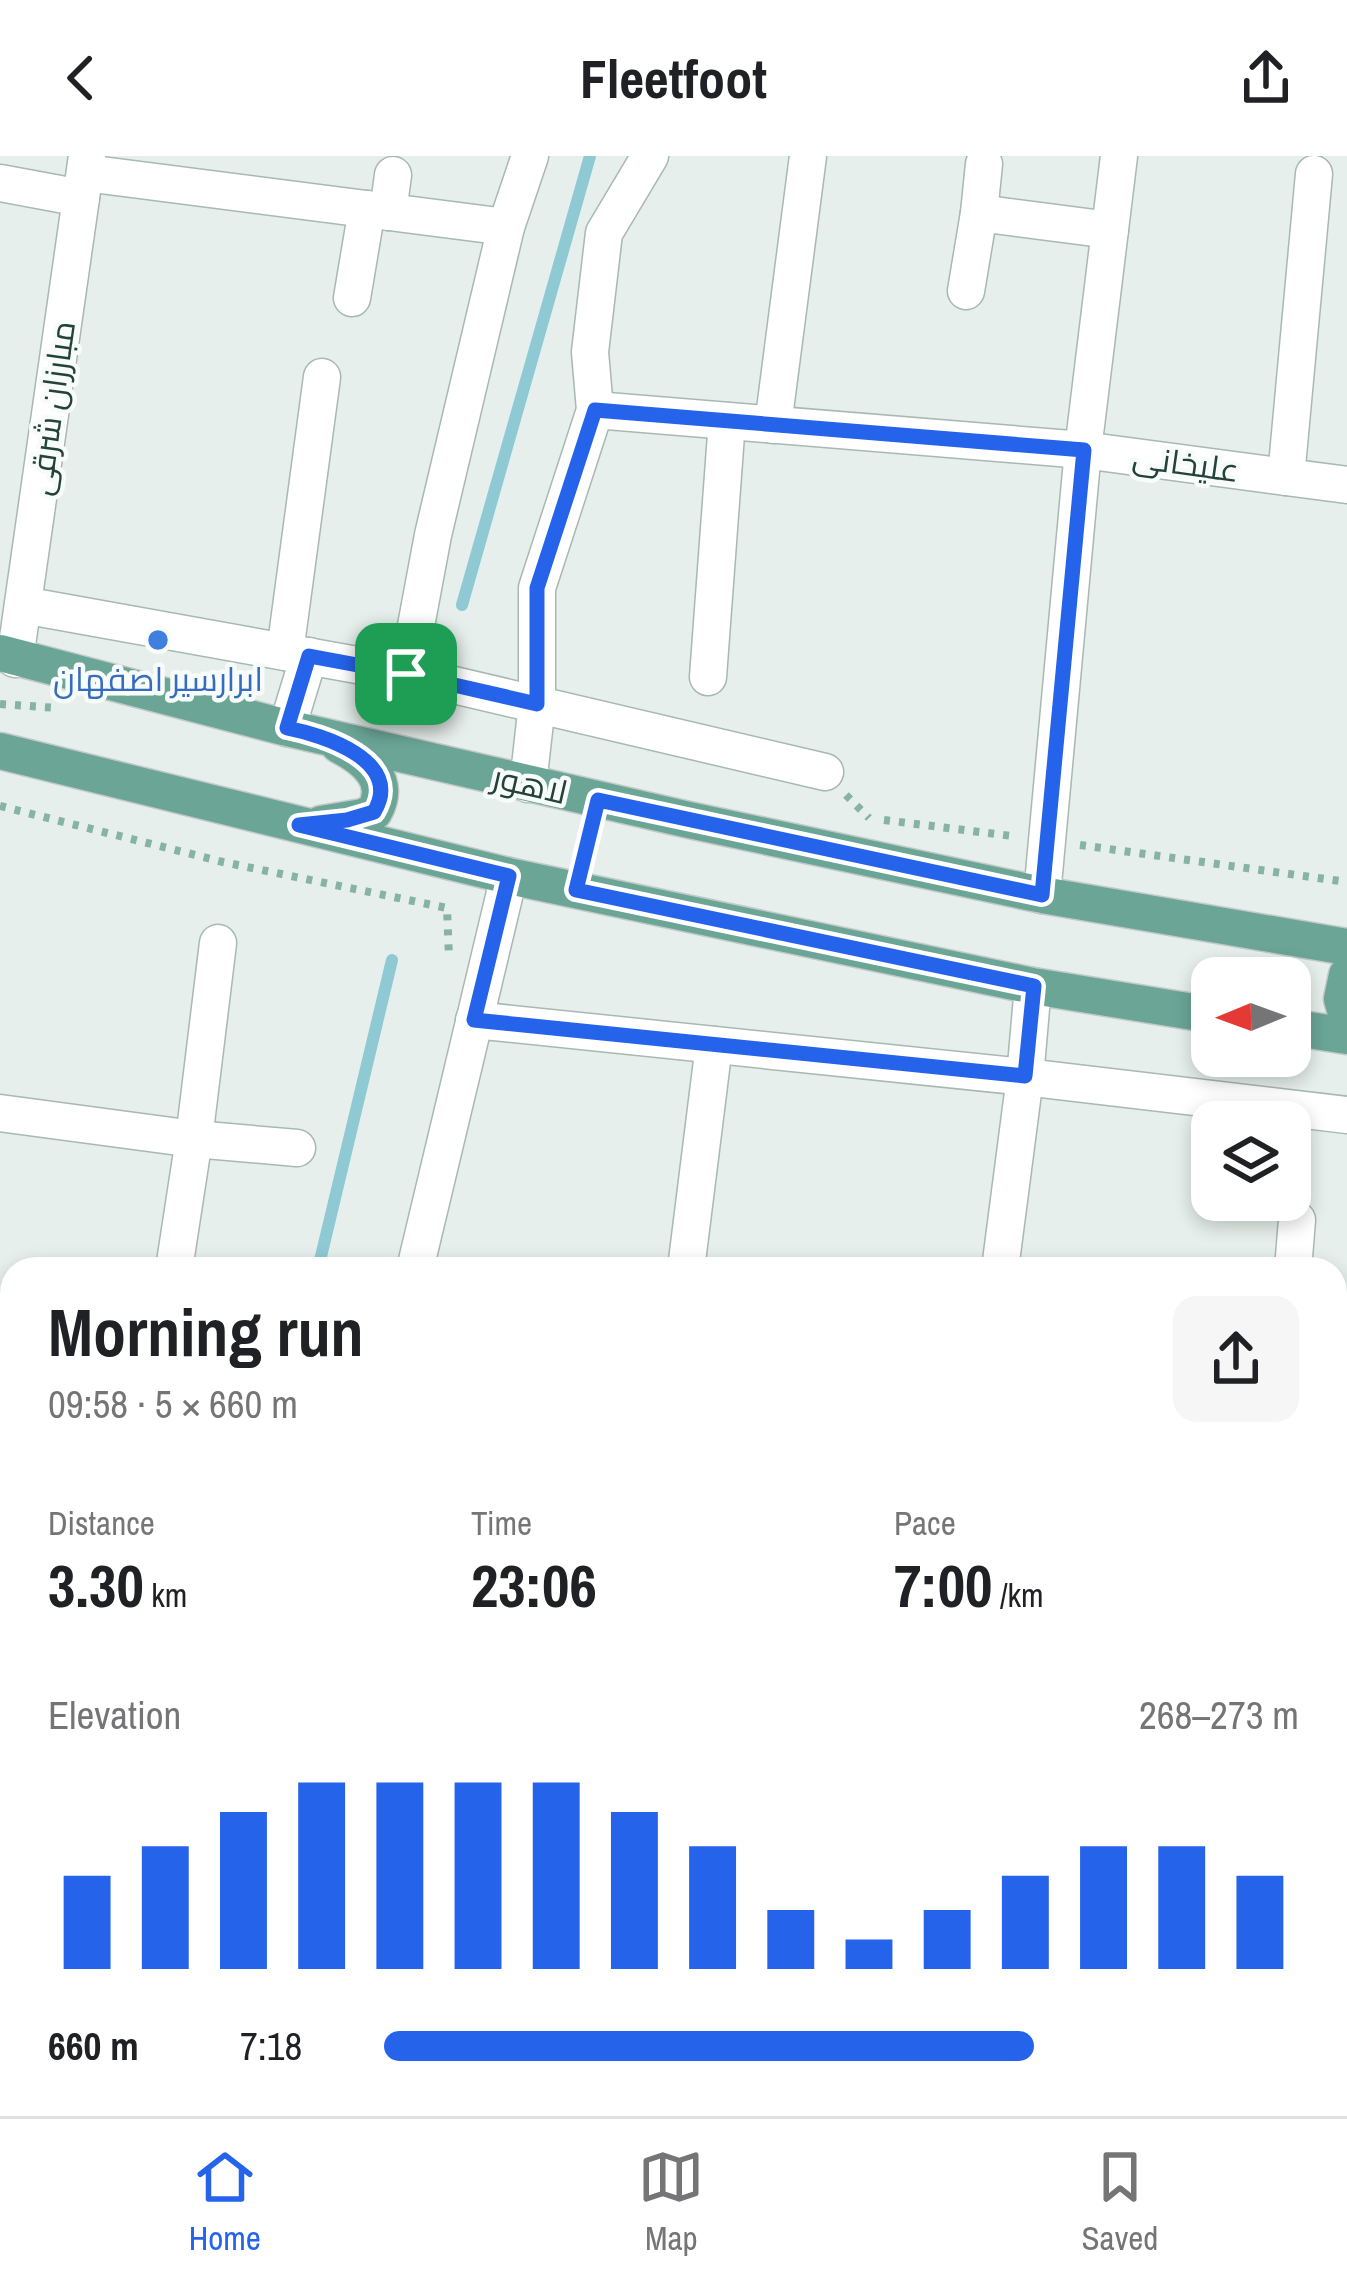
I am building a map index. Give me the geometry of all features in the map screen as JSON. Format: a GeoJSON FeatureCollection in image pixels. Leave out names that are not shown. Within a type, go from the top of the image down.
{"type":"FeatureCollection","features":[{"type":"Feature","properties":{"kind":"main road","name":"لاهور"},"geometry":{"type":"LineString","coordinates":[[7,656],[528,784],[1042,895],[1347,946]]}},
{"type":"Feature","properties":{"kind":"main road"},"geometry":{"type":"LineString","coordinates":[[299,825],[363,817],[374,812],[381,795],[369,765],[357,754],[303,731]]}},
{"type":"Feature","properties":{"kind":"main road"},"geometry":{"type":"LineString","coordinates":[[0,752],[509,876],[1034,986],[1191,1012]]}},
{"type":"Feature","properties":{"kind":"main road"},"geometry":{"type":"LineString","coordinates":[[1347,975],[1342,999],[1347,1017]]}},
{"type":"Feature","properties":{"kind":"main road"},"geometry":{"type":"LineString","coordinates":[[1311,1030],[1347,1036]]}},
{"type":"Feature","properties":{"kind":"street"},"geometry":{"type":"LineString","coordinates":[[406,674],[433,535],[506,227],[530,156]]}},
{"type":"Feature","properties":{"kind":"street"},"geometry":{"type":"LineString","coordinates":[[528,784],[537,704],[537,588],[595,410],[590,352],[604,233],[650,156]]}},
{"type":"Feature","properties":{"kind":"street"},"geometry":{"type":"LineString","coordinates":[[773,425],[808,156]]}},
{"type":"Feature","properties":{"kind":"street"},"geometry":{"type":"LineString","coordinates":[[1042,895],[1084,450],[1119,156]]}},
{"type":"Feature","properties":{"kind":"street"},"geometry":{"type":"LineString","coordinates":[[966,291],[984,164]]}},
{"type":"Feature","properties":{"kind":"street"},"geometry":{"type":"LineString","coordinates":[[1286,477],[1314,174]]}},
{"type":"Feature","properties":{"kind":"street"},"geometry":{"type":"LineString","coordinates":[[352,298],[393,175]]}},
{"type":"Feature","properties":{"kind":"street"},"geometry":{"type":"LineString","coordinates":[[0,183],[84,176],[506,227]]}},
{"type":"Feature","properties":{"kind":"street","name":"مبارزان شرقی"},"geometry":{"type":"LineString","coordinates":[[7,656],[22,605],[84,176]]}},
{"type":"Feature","properties":{"kind":"street"},"geometry":{"type":"LineString","coordinates":[[979,213],[1110,230]]}},
{"type":"Feature","properties":{"kind":"street"},"geometry":{"type":"LineString","coordinates":[[303,731],[297,654],[322,377]]}},
{"type":"Feature","properties":{"kind":"street","name":"علیخانی"},"geometry":{"type":"LineString","coordinates":[[595,410],[1084,450],[1347,485]]}},
{"type":"Feature","properties":{"kind":"street"},"geometry":{"type":"LineString","coordinates":[[708,677],[728,421]]}},
{"type":"Feature","properties":{"kind":"street"},"geometry":{"type":"LineString","coordinates":[[22,605],[406,674],[825,772]]}},
{"type":"Feature","properties":{"kind":"street"},"geometry":{"type":"LineString","coordinates":[[418,1257],[509,876]]}},
{"type":"Feature","properties":{"kind":"street"},"geometry":{"type":"LineString","coordinates":[[176,1257],[218,943]]}},
{"type":"Feature","properties":{"kind":"street"},"geometry":{"type":"LineString","coordinates":[[1002,1257],[1034,986]]}},
{"type":"Feature","properties":{"kind":"street"},"geometry":{"type":"LineString","coordinates":[[478,1003],[714,1045],[1347,1115]]}},
{"type":"Feature","properties":{"kind":"street"},"geometry":{"type":"LineString","coordinates":[[688,1257],[714,1045]]}},
{"type":"Feature","properties":{"kind":"street"},"geometry":{"type":"LineString","coordinates":[[0,1113],[297,1148]]}},
{"type":"Feature","properties":{"kind":"street"},"geometry":{"type":"LineString","coordinates":[[1294,1257],[1297,1221]]}},
{"type":"Feature","properties":{"kind":"path"},"geometry":{"type":"LineString","coordinates":[[0,806],[223,862],[447,908],[446,982],[478,1003]]}},
{"type":"Feature","properties":{"kind":"waterway"},"geometry":{"type":"LineString","coordinates":[[462,605],[590,156]]}},
{"type":"Feature","properties":{"kind":"waterway"},"geometry":{"type":"LineString","coordinates":[[321,1257],[392,960]]}},
{"type":"Feature","properties":{"kind":"place","name":"ابرارسیر اصفهان"},"geometry":{"type":"Point","coordinates":[158,640]}},
{"type":"Feature","properties":{"kind":"route"},"geometry":{"type":"LineString","coordinates":[[595,410],[1084,450],[1042,895],[598,800],[576,890],[1034,986],[1025,1076],[474,1020],[509,876],[299,825],[363,817],[374,812],[381,795],[375,774],[357,754],[319,734],[287,728],[309,656],[406,674],[537,704],[537,588],[595,410]]}}]}
